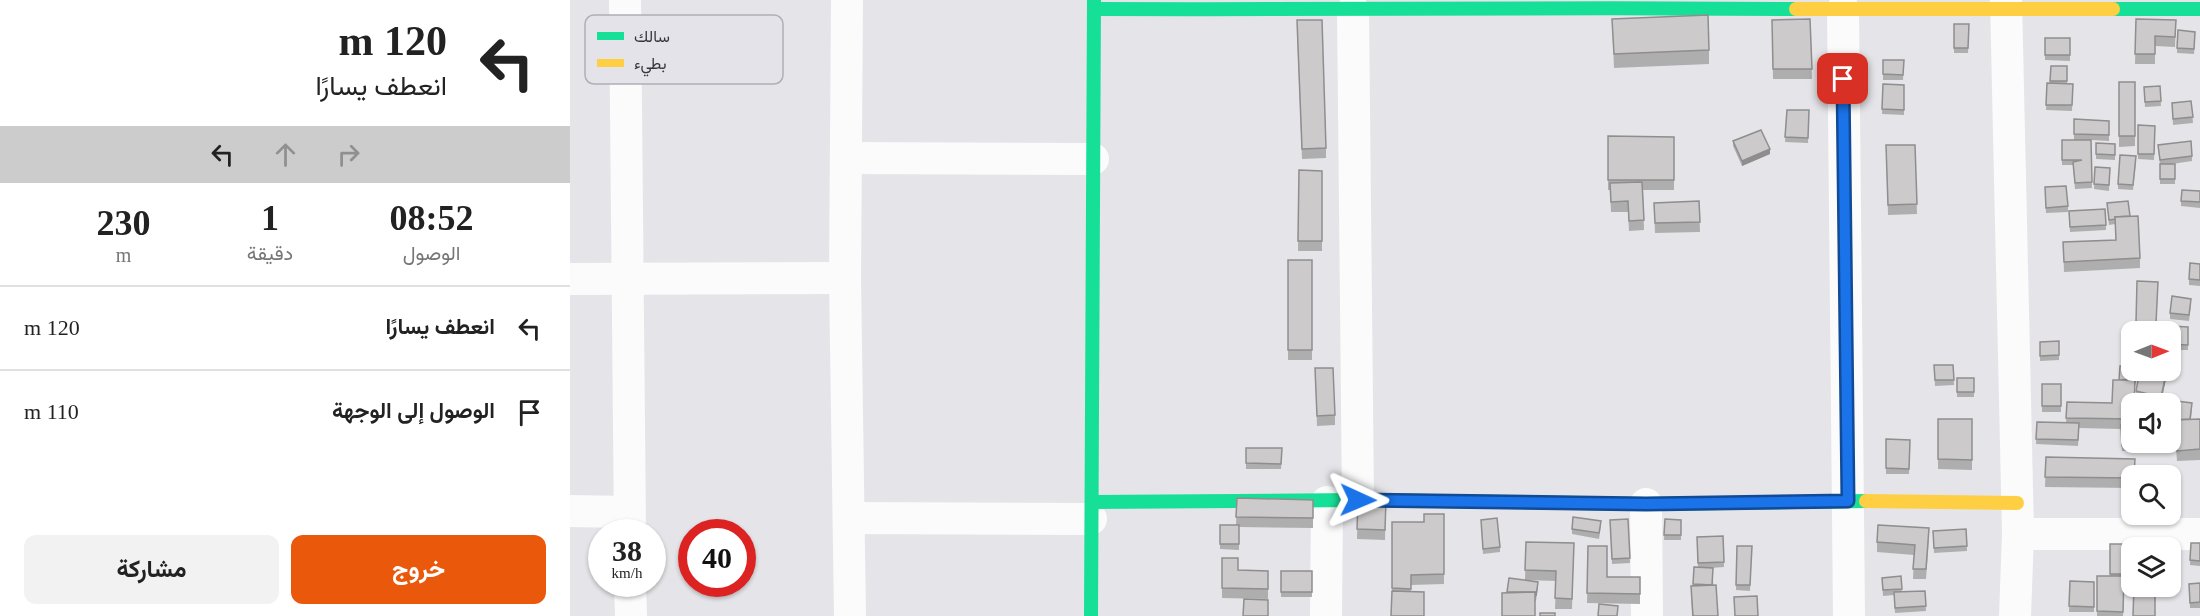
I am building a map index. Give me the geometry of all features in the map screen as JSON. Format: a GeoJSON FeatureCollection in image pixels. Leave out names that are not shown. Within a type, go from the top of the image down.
{"type":"FeatureCollection","features":[{"type":"Feature","properties":{"kind":"street"},"geometry":{"type":"LineString","coordinates":[[625,0],[625,15]]}},
{"type":"Feature","properties":{"kind":"street"},"geometry":{"type":"LineString","coordinates":[[847,0],[845,278],[850,616]]}},
{"type":"Feature","properties":{"kind":"street"},"geometry":{"type":"LineString","coordinates":[[1091,616],[1094,5],[1345,7],[1557,3],[1771,4],[1843,9],[2006,5],[2200,9]]}},
{"type":"Feature","properties":{"kind":"street"},"geometry":{"type":"LineString","coordinates":[[2006,5],[2018,519],[2015,616]]}},
{"type":"Feature","properties":{"kind":"street"},"geometry":{"type":"LineString","coordinates":[[1326,616],[1342,501],[1345,7]]}},
{"type":"Feature","properties":{"kind":"street"},"geometry":{"type":"LineString","coordinates":[[1843,9],[1849,616]]}},
{"type":"Feature","properties":{"kind":"street"},"geometry":{"type":"LineString","coordinates":[[626,84],[630,519]]}},
{"type":"Feature","properties":{"kind":"street"},"geometry":{"type":"LineString","coordinates":[[846,158],[1093,159]]}},
{"type":"Feature","properties":{"kind":"street"},"geometry":{"type":"LineString","coordinates":[[570,279],[845,278]]}},
{"type":"Feature","properties":{"kind":"street"},"geometry":{"type":"LineString","coordinates":[[850,518],[1342,501],[1646,504],[1848,501],[2018,519],[2200,534]]}},
{"type":"Feature","properties":{"kind":"street"},"geometry":{"type":"LineString","coordinates":[[1646,504],[1647,616]]}},
{"type":"Feature","properties":{"kind":"street"},"geometry":{"type":"LineString","coordinates":[[570,511],[614,519]]}},
{"type":"Feature","properties":{"kind":"street"},"geometry":{"type":"LineString","coordinates":[[630,597],[631,616]]}},
{"type":"Feature","properties":{"kind":"building"},"geometry":{"type":"Polygon","coordinates":[[[1708,15],[1709,50],[1614,54],[1612,19],[1708,15]]]}},
{"type":"Feature","properties":{"kind":"building"},"geometry":{"type":"Polygon","coordinates":[[[1810,19],[1812,69],[1773,69],[1772,20],[1810,19]]]}},
{"type":"Feature","properties":{"kind":"building"},"geometry":{"type":"Polygon","coordinates":[[[2136,19],[2176,20],[2175,37],[2155,36],[2155,54],[2135,54],[2136,19]]]}},
{"type":"Feature","properties":{"kind":"building"},"geometry":{"type":"Polygon","coordinates":[[[1297,20],[1322,20],[1326,148],[1302,149],[1297,20]]]}},
{"type":"Feature","properties":{"kind":"building"},"geometry":{"type":"Polygon","coordinates":[[[1954,24],[1969,24],[1968,48],[1954,48],[1954,24]]]}},
{"type":"Feature","properties":{"kind":"building"},"geometry":{"type":"Polygon","coordinates":[[[2178,30],[2195,32],[2194,49],[2177,48],[2178,30]]]}},
{"type":"Feature","properties":{"kind":"building"},"geometry":{"type":"Polygon","coordinates":[[[2045,38],[2070,38],[2070,55],[2045,55],[2045,38]]]}},
{"type":"Feature","properties":{"kind":"building"},"geometry":{"type":"Polygon","coordinates":[[[1883,60],[1904,60],[1903,75],[1883,74],[1883,60]]]}},
{"type":"Feature","properties":{"kind":"building"},"geometry":{"type":"Polygon","coordinates":[[[2051,66],[2067,66],[2067,81],[2050,81],[2051,66]]]}},
{"type":"Feature","properties":{"kind":"building"},"geometry":{"type":"Polygon","coordinates":[[[2119,82],[2135,82],[2135,136],[2119,136],[2119,82]]]}},
{"type":"Feature","properties":{"kind":"building"},"geometry":{"type":"Polygon","coordinates":[[[2047,83],[2073,84],[2072,105],[2046,105],[2047,83]]]}},
{"type":"Feature","properties":{"kind":"building"},"geometry":{"type":"Polygon","coordinates":[[[1883,84],[1904,85],[1904,110],[1882,109],[1883,84]]]}},
{"type":"Feature","properties":{"kind":"building"},"geometry":{"type":"Polygon","coordinates":[[[2160,86],[2161,101],[2145,102],[2144,87],[2160,86]]]}},
{"type":"Feature","properties":{"kind":"building"},"geometry":{"type":"Polygon","coordinates":[[[2191,101],[2193,117],[2173,119],[2172,103],[2191,101]]]}},
{"type":"Feature","properties":{"kind":"building"},"geometry":{"type":"Polygon","coordinates":[[[1787,110],[1809,110],[1808,138],[1785,137],[1787,110]]]}},
{"type":"Feature","properties":{"kind":"building"},"geometry":{"type":"Polygon","coordinates":[[[2074,119],[2109,121],[2109,135],[2074,134],[2074,119]]]}},
{"type":"Feature","properties":{"kind":"building"},"geometry":{"type":"Polygon","coordinates":[[[2138,125],[2155,126],[2154,154],[2138,154],[2138,125]]]}},
{"type":"Feature","properties":{"kind":"building"},"geometry":{"type":"Polygon","coordinates":[[[1761,130],[1770,149],[1742,161],[1733,141],[1761,130]]]}},
{"type":"Feature","properties":{"kind":"building"},"geometry":{"type":"Polygon","coordinates":[[[1608,136],[1674,137],[1674,180],[1608,180],[1608,136]]]}},
{"type":"Feature","properties":{"kind":"building"},"geometry":{"type":"Polygon","coordinates":[[[2062,140],[2091,140],[2092,182],[2075,183],[2073,162],[2082,160],[2062,160],[2062,140]]]}},
{"type":"Feature","properties":{"kind":"building"},"geometry":{"type":"Polygon","coordinates":[[[2191,141],[2192,156],[2160,160],[2158,145],[2191,141]]]}},
{"type":"Feature","properties":{"kind":"building"},"geometry":{"type":"Polygon","coordinates":[[[2096,143],[2115,144],[2115,155],[2096,154],[2096,143]]]}},
{"type":"Feature","properties":{"kind":"building"},"geometry":{"type":"Polygon","coordinates":[[[1886,145],[1915,145],[1917,204],[1888,205],[1886,145]]]}},
{"type":"Feature","properties":{"kind":"building"},"geometry":{"type":"Polygon","coordinates":[[[2120,155],[2136,156],[2133,185],[2118,184],[2120,155]]]}},
{"type":"Feature","properties":{"kind":"building"},"geometry":{"type":"Polygon","coordinates":[[[2160,164],[2175,164],[2175,179],[2160,179],[2160,164]]]}},
{"type":"Feature","properties":{"kind":"building"},"geometry":{"type":"Polygon","coordinates":[[[2095,167],[2110,168],[2109,185],[2094,184],[2095,167]]]}},
{"type":"Feature","properties":{"kind":"building"},"geometry":{"type":"Polygon","coordinates":[[[1299,170],[1322,171],[1322,241],[1298,241],[1299,170]]]}},
{"type":"Feature","properties":{"kind":"building"},"geometry":{"type":"Polygon","coordinates":[[[1642,182],[1644,220],[1629,221],[1628,201],[1611,202],[1610,183],[1642,182]]]}},
{"type":"Feature","properties":{"kind":"building"},"geometry":{"type":"Polygon","coordinates":[[[2066,186],[2068,206],[2046,208],[2045,187],[2066,186]]]}},
{"type":"Feature","properties":{"kind":"building"},"geometry":{"type":"Polygon","coordinates":[[[2182,190],[2200,191],[2200,202],[2181,201],[2182,190]]]}},
{"type":"Feature","properties":{"kind":"building"},"geometry":{"type":"Polygon","coordinates":[[[1699,201],[1700,222],[1655,223],[1654,203],[1699,201]]]}},
{"type":"Feature","properties":{"kind":"building"},"geometry":{"type":"Polygon","coordinates":[[[2128,201],[2130,216],[2115,217],[2116,219],[2109,220],[2107,203],[2128,201]]]}},
{"type":"Feature","properties":{"kind":"building"},"geometry":{"type":"Polygon","coordinates":[[[2105,209],[2106,225],[2070,227],[2069,211],[2105,209]]]}},
{"type":"Feature","properties":{"kind":"building"},"geometry":{"type":"Polygon","coordinates":[[[2138,216],[2140,258],[2064,262],[2063,242],[2116,240],[2115,217],[2138,216]]]}},
{"type":"Feature","properties":{"kind":"building"},"geometry":{"type":"Polygon","coordinates":[[[1288,260],[1312,260],[1312,350],[1288,350],[1288,260]]]}},
{"type":"Feature","properties":{"kind":"building"},"geometry":{"type":"Polygon","coordinates":[[[2190,263],[2200,264],[2200,280],[2189,279],[2190,263]]]}},
{"type":"Feature","properties":{"kind":"building"},"geometry":{"type":"Polygon","coordinates":[[[2137,281],[2158,282],[2156,321],[2136,321],[2137,281]]]}},
{"type":"Feature","properties":{"kind":"building"},"geometry":{"type":"Polygon","coordinates":[[[2172,296],[2191,299],[2189,315],[2170,313],[2172,296]]]}},
{"type":"Feature","properties":{"kind":"building"},"geometry":{"type":"Polygon","coordinates":[[[2181,327],[2188,327],[2188,345],[2181,345],[2181,327]]]}},
{"type":"Feature","properties":{"kind":"building"},"geometry":{"type":"Polygon","coordinates":[[[2059,341],[2059,355],[2040,356],[2040,342],[2059,341]]]}},
{"type":"Feature","properties":{"kind":"building"},"geometry":{"type":"Polygon","coordinates":[[[1934,365],[1953,365],[1954,380],[1935,380],[1934,365]]]}},
{"type":"Feature","properties":{"kind":"building"},"geometry":{"type":"Polygon","coordinates":[[[1315,368],[1333,368],[1335,415],[1317,416],[1315,368]]]}},
{"type":"Feature","properties":{"kind":"building"},"geometry":{"type":"Polygon","coordinates":[[[1957,378],[1974,378],[1974,392],[1957,392],[1957,378]]]}},
{"type":"Feature","properties":{"kind":"building"},"geometry":{"type":"Polygon","coordinates":[[[2113,380],[2135,381],[2134,393],[2121,393],[2121,419],[2066,418],[2067,402],[2112,403],[2113,380]]]}},
{"type":"Feature","properties":{"kind":"building"},"geometry":{"type":"Polygon","coordinates":[[[2138,381],[2164,381],[2162,393],[2136,391],[2138,381]]]}},
{"type":"Feature","properties":{"kind":"building"},"geometry":{"type":"Polygon","coordinates":[[[2042,384],[2061,384],[2061,406],[2042,406],[2042,384]]]}},
{"type":"Feature","properties":{"kind":"building"},"geometry":{"type":"Polygon","coordinates":[[[2181,402],[2192,403],[2190,419],[2181,420],[2181,402]]]}},
{"type":"Feature","properties":{"kind":"building"},"geometry":{"type":"Polygon","coordinates":[[[1938,419],[1972,419],[1972,460],[1938,459],[1938,419]]]}},
{"type":"Feature","properties":{"kind":"building"},"geometry":{"type":"Polygon","coordinates":[[[2200,419],[2200,449],[2181,451],[2181,420],[2200,419]]]}},
{"type":"Feature","properties":{"kind":"building"},"geometry":{"type":"Polygon","coordinates":[[[2037,422],[2079,423],[2078,440],[2036,439],[2037,422]]]}},
{"type":"Feature","properties":{"kind":"building"},"geometry":{"type":"Polygon","coordinates":[[[1886,439],[1910,440],[1909,469],[1886,468],[1886,439]]]}},
{"type":"Feature","properties":{"kind":"building"},"geometry":{"type":"Polygon","coordinates":[[[1246,448],[1282,448],[1281,464],[1246,463],[1246,448]]]}},
{"type":"Feature","properties":{"kind":"building"},"geometry":{"type":"Polygon","coordinates":[[[2046,457],[2135,459],[2135,465],[2121,465],[2121,478],[2045,477],[2046,457]]]}},
{"type":"Feature","properties":{"kind":"building"},"geometry":{"type":"Polygon","coordinates":[[[1237,498],[1313,500],[1313,518],[1236,517],[1237,498]]]}},
{"type":"Feature","properties":{"kind":"building"},"geometry":{"type":"Polygon","coordinates":[[[1358,498],[1386,499],[1385,530],[1357,529],[1358,498]]]}},
{"type":"Feature","properties":{"kind":"building"},"geometry":{"type":"Polygon","coordinates":[[[1424,514],[1444,514],[1444,574],[1411,575],[1411,589],[1392,588],[1392,522],[1424,522],[1424,514]]]}},
{"type":"Feature","properties":{"kind":"building"},"geometry":{"type":"Polygon","coordinates":[[[1573,517],[1601,521],[1599,533],[1572,529],[1573,517]]]}},
{"type":"Feature","properties":{"kind":"building"},"geometry":{"type":"Polygon","coordinates":[[[1497,518],[1500,547],[1483,549],[1481,520],[1497,518]]]}},
{"type":"Feature","properties":{"kind":"building"},"geometry":{"type":"Polygon","coordinates":[[[1628,519],[1630,558],[1612,559],[1610,520],[1628,519]]]}},
{"type":"Feature","properties":{"kind":"building"},"geometry":{"type":"Polygon","coordinates":[[[1665,519],[1681,520],[1681,535],[1664,535],[1665,519]]]}},
{"type":"Feature","properties":{"kind":"building"},"geometry":{"type":"Polygon","coordinates":[[[1220,525],[1239,525],[1239,544],[1220,544],[1220,525]]]}},
{"type":"Feature","properties":{"kind":"building"},"geometry":{"type":"Polygon","coordinates":[[[1878,525],[1929,528],[1926,569],[1913,569],[1915,545],[1877,542],[1878,525]]]}},
{"type":"Feature","properties":{"kind":"building"},"geometry":{"type":"Polygon","coordinates":[[[1966,529],[1967,546],[1934,548],[1933,531],[1966,529]]]}},
{"type":"Feature","properties":{"kind":"building"},"geometry":{"type":"Polygon","coordinates":[[[1723,536],[1724,562],[1698,563],[1697,537],[1723,536]]]}},
{"type":"Feature","properties":{"kind":"building"},"geometry":{"type":"Polygon","coordinates":[[[1526,542],[1574,543],[1572,599],[1555,598],[1556,571],[1525,570],[1526,542]]]}},
{"type":"Feature","properties":{"kind":"building"},"geometry":{"type":"Polygon","coordinates":[[[2191,543],[2200,543],[2200,561],[2190,560],[2191,543]]]}},
{"type":"Feature","properties":{"kind":"building"},"geometry":{"type":"Polygon","coordinates":[[[2110,544],[2121,544],[2121,574],[2110,574],[2110,544]]]}},
{"type":"Feature","properties":{"kind":"building"},"geometry":{"type":"Polygon","coordinates":[[[1588,546],[1607,546],[1607,577],[1640,577],[1640,594],[1587,593],[1588,546]]]}},
{"type":"Feature","properties":{"kind":"building"},"geometry":{"type":"Polygon","coordinates":[[[1737,546],[1752,546],[1750,585],[1736,585],[1737,546]]]}},
{"type":"Feature","properties":{"kind":"building"},"geometry":{"type":"Polygon","coordinates":[[[1222,558],[1238,558],[1238,570],[1268,571],[1268,589],[1222,588],[1222,558]]]}},
{"type":"Feature","properties":{"kind":"building"},"geometry":{"type":"Polygon","coordinates":[[[1694,567],[1713,568],[1712,585],[1693,584],[1694,567]]]}},
{"type":"Feature","properties":{"kind":"building"},"geometry":{"type":"Polygon","coordinates":[[[1281,571],[1312,571],[1312,592],[1281,592],[1281,571]]]}},
{"type":"Feature","properties":{"kind":"building"},"geometry":{"type":"Polygon","coordinates":[[[1901,576],[1902,589],[1883,590],[1882,578],[1901,576]]]}},
{"type":"Feature","properties":{"kind":"building"},"geometry":{"type":"Polygon","coordinates":[[[2097,576],[2121,576],[2123,612],[2097,611],[2097,576]]]}},
{"type":"Feature","properties":{"kind":"building"},"geometry":{"type":"Polygon","coordinates":[[[1509,578],[1538,582],[1536,596],[1535,592],[1507,592],[1509,578]]]}},
{"type":"Feature","properties":{"kind":"building"},"geometry":{"type":"Polygon","coordinates":[[[2070,581],[2094,582],[2094,607],[2069,606],[2070,581]]]}},
{"type":"Feature","properties":{"kind":"building"},"geometry":{"type":"Polygon","coordinates":[[[2200,583],[2200,602],[2190,603],[2189,584],[2200,583]]]}},
{"type":"Feature","properties":{"kind":"building"},"geometry":{"type":"Polygon","coordinates":[[[1716,585],[1718,616],[1693,616],[1691,586],[1716,585]]]}},
{"type":"Feature","properties":{"kind":"building"},"geometry":{"type":"Polygon","coordinates":[[[1392,591],[1424,592],[1424,616],[1391,616],[1392,591]]]}},
{"type":"Feature","properties":{"kind":"building"},"geometry":{"type":"Polygon","coordinates":[[[1925,591],[1926,606],[1895,608],[1894,592],[1925,591]]]}},
{"type":"Feature","properties":{"kind":"building"},"geometry":{"type":"Polygon","coordinates":[[[1535,592],[1535,616],[1502,616],[1502,593],[1535,592]]]}},
{"type":"Feature","properties":{"kind":"building"},"geometry":{"type":"Polygon","coordinates":[[[1757,596],[1758,616],[1735,616],[1734,597],[1757,596]]]}},
{"type":"Feature","properties":{"kind":"building"},"geometry":{"type":"Polygon","coordinates":[[[2134,597],[2155,597],[2155,616],[2133,616],[2134,597]]]}},
{"type":"Feature","properties":{"kind":"building"},"geometry":{"type":"Polygon","coordinates":[[[1244,599],[1268,600],[1268,616],[1243,616],[1244,599]]]}},
{"type":"Feature","properties":{"kind":"building"},"geometry":{"type":"Polygon","coordinates":[[[1599,604],[1618,606],[1617,616],[1598,616],[1599,604]]]}},
{"type":"Feature","properties":{"kind":"building"},"geometry":{"type":"Polygon","coordinates":[[[1540,613],[1555,613],[1555,616],[1540,616],[1540,613]]]}},
{"type":"Feature","properties":{"kind":"traffic: fast"},"geometry":{"type":"LineString","coordinates":[[1091,616],[1094,0]]}},
{"type":"Feature","properties":{"kind":"traffic: fast"},"geometry":{"type":"LineString","coordinates":[[1094,9],[1796,9]]}},
{"type":"Feature","properties":{"kind":"traffic: fast"},"geometry":{"type":"LineString","coordinates":[[2113,9],[2200,9]]}},
{"type":"Feature","properties":{"kind":"traffic: fast"},"geometry":{"type":"LineString","coordinates":[[1092,502],[1358,500],[1646,504],[1866,501]]}},
{"type":"Feature","properties":{"kind":"traffic: slow"},"geometry":{"type":"LineString","coordinates":[[1796,9],[2113,9]]}},
{"type":"Feature","properties":{"kind":"traffic: slow"},"geometry":{"type":"LineString","coordinates":[[1866,501],[2017,503]]}},
{"type":"Feature","properties":{"kind":"route"},"geometry":{"type":"LineString","coordinates":[[1358,500],[1646,504],[1848,501],[1843,79]]}}]}
